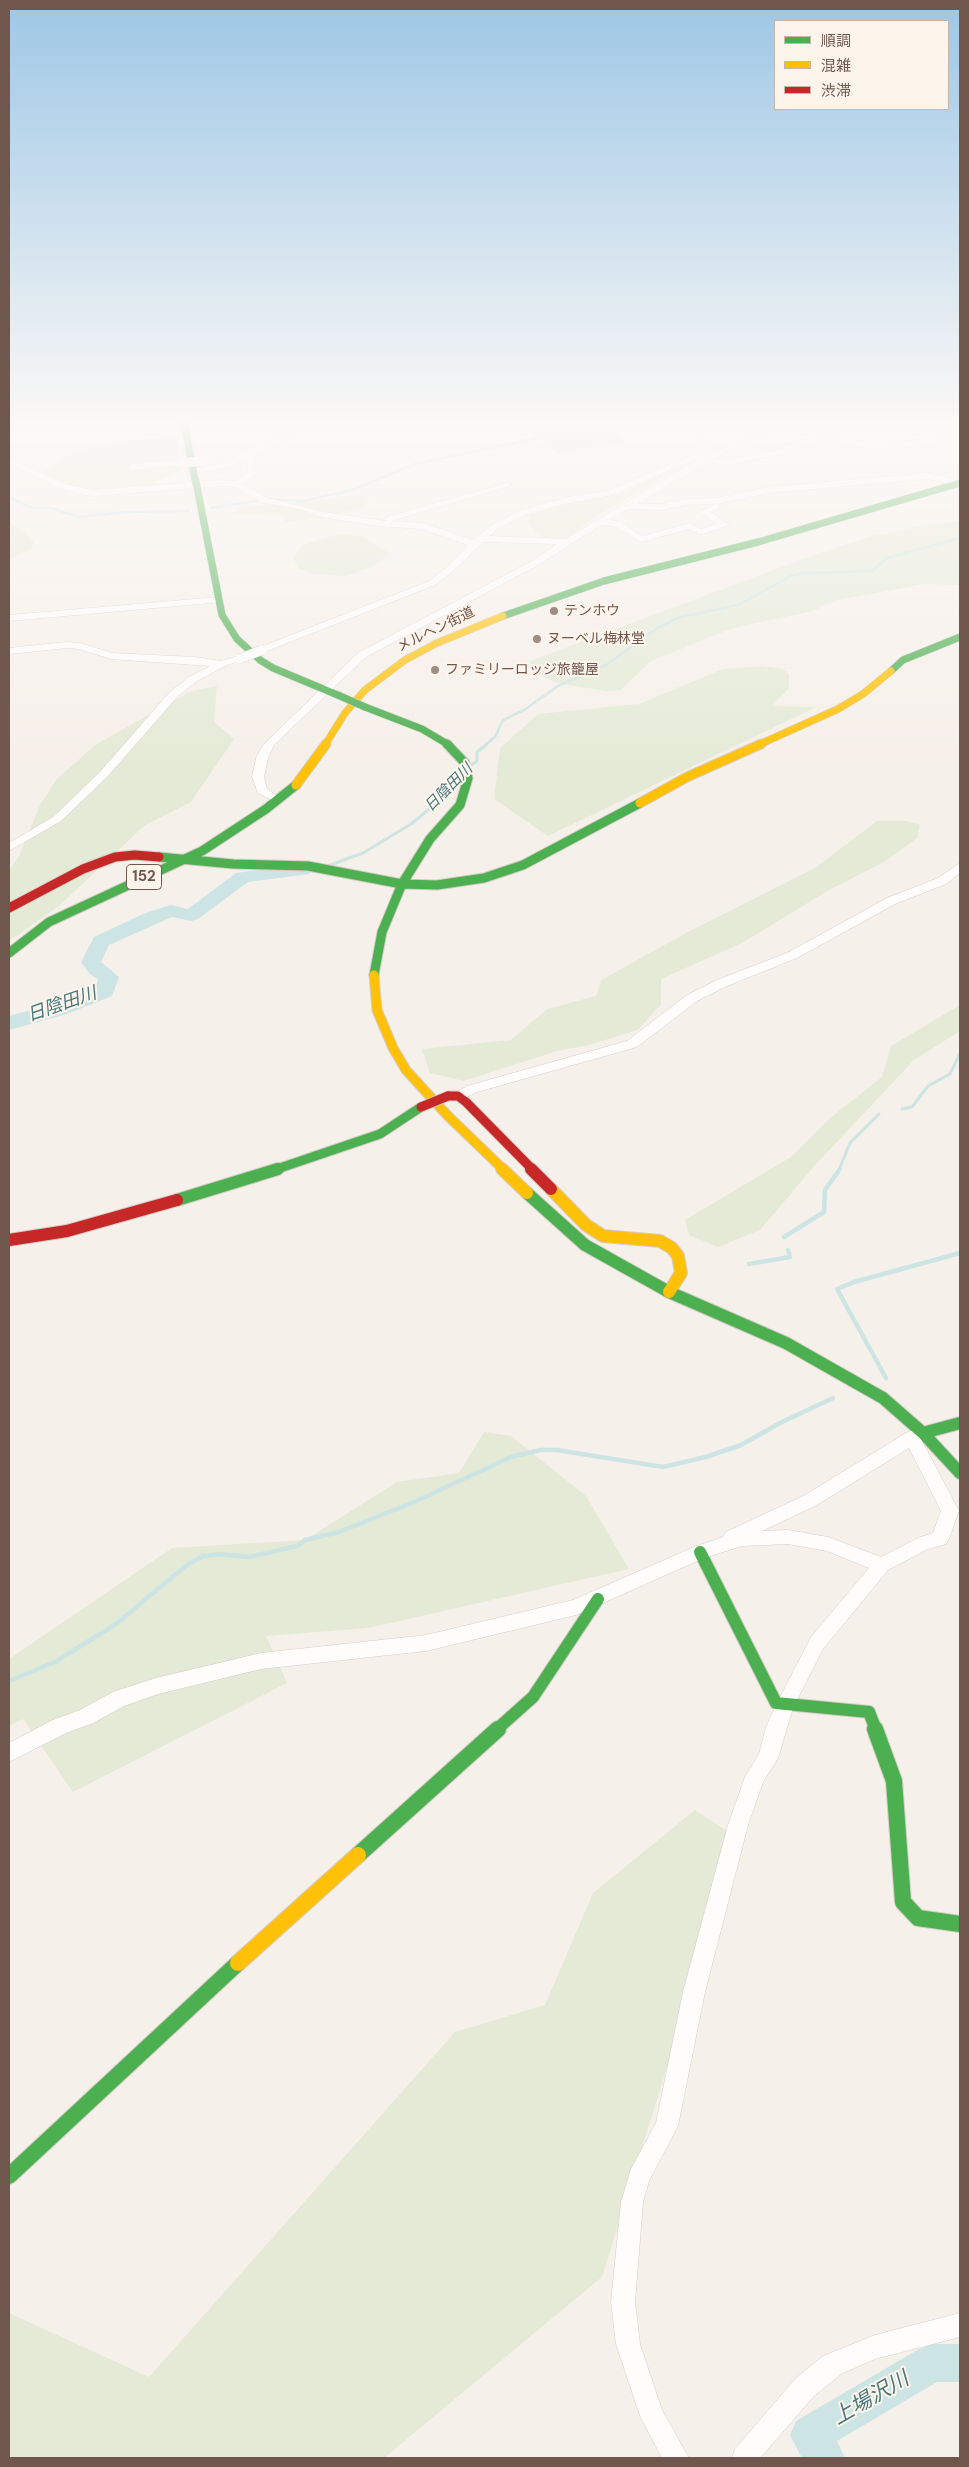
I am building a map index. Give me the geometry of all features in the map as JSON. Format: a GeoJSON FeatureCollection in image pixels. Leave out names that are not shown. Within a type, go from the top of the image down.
{"type":"FeatureCollection","features":[{"type":"Feature","properties":{"kind":"main road"},"geometry":{"type":"LineString","coordinates":[[207,537],[222,615],[237,639],[260,660],[365,707],[422,729],[452,747],[464,763],[468,778],[460,805],[430,839],[402,884],[382,932],[374,973],[374,994],[377,1010],[393,1048],[406,1070],[448,1115],[554,1219],[585,1245],[669,1292],[786,1343],[883,1398],[918,1435],[960,1473]]}},
{"type":"Feature","properties":{"kind":"main road","name":"メルヘン街道"},"geometry":{"type":"LineString","coordinates":[[9,953],[49,922],[183,859],[231,834],[278,800],[294,788],[321,752],[345,713],[365,690],[405,660],[437,643],[518,610],[604,581],[775,537]]}},
{"type":"Feature","properties":{"kind":"main road"},"geometry":{"type":"LineString","coordinates":[[9,908],[83,869],[115,857],[135,855],[233,864],[308,866],[402,884],[458,883],[484,878],[523,865],[596,828],[687,777],[838,709],[863,694],[903,660],[960,637]]}},
{"type":"Feature","properties":{"kind":"main road"},"geometry":{"type":"LineString","coordinates":[[9,1240],[67,1231],[120,1218],[317,1157],[380,1134],[421,1107],[453,1096],[586,1225],[602,1236],[660,1242],[672,1248],[678,1256],[681,1273],[669,1292]]}},
{"type":"Feature","properties":{"kind":"main road"},"geometry":{"type":"LineString","coordinates":[[918,1435],[960,1423]]}},
{"type":"Feature","properties":{"kind":"main road"},"geometry":{"type":"LineString","coordinates":[[700,1552],[776,1703],[869,1712],[894,1781],[903,1902],[918,1918],[960,1924]]}},
{"type":"Feature","properties":{"kind":"main road"},"geometry":{"type":"LineString","coordinates":[[9,2176],[220,1980],[533,1697],[598,1599]]}},
{"type":"Feature","properties":{"kind":"street"},"geometry":{"type":"LineString","coordinates":[[461,537],[478,542],[566,542]]}},
{"type":"Feature","properties":{"kind":"street"},"geometry":{"type":"LineString","coordinates":[[9,848],[57,819],[103,775],[174,694],[193,679],[221,664],[262,650],[432,583],[449,570],[483,537]]}},
{"type":"Feature","properties":{"kind":"street"},"geometry":{"type":"LineString","coordinates":[[278,800],[262,792],[258,777],[262,758],[269,744],[362,654],[535,564],[574,537]]}},
{"type":"Feature","properties":{"kind":"street"},"geometry":{"type":"LineString","coordinates":[[9,618],[219,600]]}},
{"type":"Feature","properties":{"kind":"street"},"geometry":{"type":"LineString","coordinates":[[9,651],[67,645],[80,646],[111,656],[194,660],[221,664]]}},
{"type":"Feature","properties":{"kind":"street"},"geometry":{"type":"LineString","coordinates":[[453,1096],[532,1071],[632,1044],[692,998],[722,983],[793,955],[892,901],[942,881],[960,867]]}},
{"type":"Feature","properties":{"kind":"street"},"geometry":{"type":"LineString","coordinates":[[9,1753],[60,1726],[86,1717],[120,1698],[138,1694],[156,1686],[262,1661],[426,1643],[576,1608],[811,1500],[918,1435],[950,1511],[940,1539],[924,1543],[882,1565],[817,1643],[785,1705],[776,1727],[768,1758],[755,1777],[738,1825],[694,1992],[667,2126],[640,2177],[632,2202],[623,2302],[628,2344],[652,2416],[676,2458]]}},
{"type":"Feature","properties":{"kind":"street"},"geometry":{"type":"LineString","coordinates":[[700,1552],[742,1539],[788,1537],[828,1544],[882,1565]]}},
{"type":"Feature","properties":{"kind":"street"},"geometry":{"type":"LineString","coordinates":[[744,2458],[805,2387],[832,2365],[875,2347],[960,2326]]}},
{"type":"Feature","properties":{"kind":"green space"},"geometry":{"type":"Polygon","coordinates":[[[9,537],[30,537],[34,541],[31,549],[9,559],[9,537]]]}},
{"type":"Feature","properties":{"kind":"green space"},"geometry":{"type":"Polygon","coordinates":[[[329,537],[364,537],[390,554],[372,567],[346,576],[315,574],[299,569],[293,558],[302,545],[329,537]]]}},
{"type":"Feature","properties":{"kind":"green space"},"geometry":{"type":"Polygon","coordinates":[[[544,537],[568,537],[565,539],[548,539],[544,537]]]}},
{"type":"Feature","properties":{"kind":"green space"},"geometry":{"type":"Polygon","coordinates":[[[869,537],[960,537],[960,585],[925,584],[837,600],[813,611],[733,628],[651,661],[621,690],[606,691],[556,683],[535,672],[530,661],[819,553],[869,537]]]}},
{"type":"Feature","properties":{"kind":"green space"},"geometry":{"type":"Polygon","coordinates":[[[762,666],[783,669],[789,675],[789,688],[772,706],[816,707],[548,836],[494,799],[500,748],[538,714],[639,704],[723,669],[762,666]]]}},
{"type":"Feature","properties":{"kind":"green space"},"geometry":{"type":"Polygon","coordinates":[[[217,686],[214,722],[234,739],[191,802],[145,825],[59,906],[9,941],[9,871],[19,856],[40,805],[57,779],[95,745],[191,691],[217,686]]]}},
{"type":"Feature","properties":{"kind":"green space"},"geometry":{"type":"Polygon","coordinates":[[[877,821],[906,821],[920,825],[917,838],[884,862],[829,890],[742,943],[661,979],[661,1004],[638,1030],[589,1045],[557,1051],[464,1081],[430,1073],[422,1049],[511,1040],[547,1009],[596,996],[601,980],[688,932],[815,868],[877,821]]]}},
{"type":"Feature","properties":{"kind":"green space"},"geometry":{"type":"Polygon","coordinates":[[[960,1005],[960,1031],[914,1060],[816,1164],[760,1230],[718,1247],[689,1235],[685,1220],[791,1157],[829,1119],[882,1077],[891,1046],[960,1005]]]}},
{"type":"Feature","properties":{"kind":"green space"},"geometry":{"type":"Polygon","coordinates":[[[484,1432],[511,1436],[586,1496],[629,1569],[368,1628],[266,1636],[287,1683],[73,1792],[23,1719],[9,1726],[9,1659],[172,1548],[305,1540],[397,1482],[459,1473],[484,1432]]]}},
{"type":"Feature","properties":{"kind":"green space"},"geometry":{"type":"Polygon","coordinates":[[[695,1810],[738,1838],[602,2277],[384,2458],[9,2458],[9,2313],[149,2377],[455,2032],[545,2005],[593,1893],[695,1810]]]}},
{"type":"Feature","properties":{"kind":"waterway","name":"日陰田川"},"geometry":{"type":"LineString","coordinates":[[485,745],[495,737],[503,720],[524,710],[558,686],[606,665],[659,627],[680,617],[738,605],[791,576],[801,573],[872,571],[887,558],[960,538]]}},
{"type":"Feature","properties":{"kind":"waterway","name":"日陰田川"},"geometry":{"type":"LineString","coordinates":[[469,767],[477,761],[477,752],[487,744]]}},
{"type":"Feature","properties":{"kind":"waterway","name":"日陰田川"},"geometry":{"type":"LineString","coordinates":[[330,865],[363,853],[411,824],[433,806],[453,780],[462,773]]}},
{"type":"Feature","properties":{"kind":"waterway","name":"日陰田川"},"geometry":{"type":"LineString","coordinates":[[9,1023],[60,1009],[105,991],[109,977],[97,970],[91,962],[101,941],[150,918],[171,911],[191,915],[202,909],[243,877],[302,870]]}},
{"type":"Feature","properties":{"kind":"waterway"},"geometry":{"type":"LineString","coordinates":[[902,1109],[912,1107],[928,1086],[950,1074],[960,1053]]}},
{"type":"Feature","properties":{"kind":"waterway"},"geometry":{"type":"LineString","coordinates":[[839,1170],[850,1143],[879,1114]]}},
{"type":"Feature","properties":{"kind":"waterway"},"geometry":{"type":"LineString","coordinates":[[784,1237],[824,1212],[825,1190],[840,1169]]}},
{"type":"Feature","properties":{"kind":"waterway"},"geometry":{"type":"LineString","coordinates":[[749,1264],[790,1257],[788,1250]]}},
{"type":"Feature","properties":{"kind":"waterway"},"geometry":{"type":"LineString","coordinates":[[886,1378],[837,1289],[854,1282],[960,1253]]}},
{"type":"Feature","properties":{"kind":"waterway"},"geometry":{"type":"LineString","coordinates":[[9,1681],[55,1662],[116,1624],[188,1564],[203,1556],[219,1554],[249,1557],[298,1546],[305,1540],[339,1532],[414,1502],[511,1457],[541,1450],[557,1450],[663,1467],[706,1457],[741,1445],[780,1423],[833,1398]]}},
{"type":"Feature","properties":{"kind":"waterway","name":"上場沢川"},"geometry":{"type":"LineString","coordinates":[[825,2458],[810,2435],[933,2363],[960,2363]]}},
{"type":"Feature","properties":{"kind":"traffic: fast"},"geometry":{"type":"LineString","coordinates":[[207,537],[222,615],[237,639],[260,660],[273,668],[340,696]]}},
{"type":"Feature","properties":{"kind":"traffic: fast"},"geometry":{"type":"LineString","coordinates":[[503,616],[604,581],[775,537]]}},
{"type":"Feature","properties":{"kind":"traffic: fast"},"geometry":{"type":"LineString","coordinates":[[891,671],[903,660],[960,637]]}},
{"type":"Feature","properties":{"kind":"traffic: fast"},"geometry":{"type":"LineString","coordinates":[[340,696],[365,707]]}},
{"type":"Feature","properties":{"kind":"traffic: fast"},"geometry":{"type":"LineString","coordinates":[[365,707],[422,729],[452,747],[465,763],[468,778],[460,805],[430,839],[402,884],[382,932],[374,975]]}},
{"type":"Feature","properties":{"kind":"traffic: fast"},"geometry":{"type":"LineString","coordinates":[[9,953],[49,922],[202,851],[266,809],[296,785]]}},
{"type":"Feature","properties":{"kind":"traffic: fast"},"geometry":{"type":"LineString","coordinates":[[159,857],[233,864],[308,866],[402,884],[437,885],[484,878],[523,865],[640,803]]}},
{"type":"Feature","properties":{"kind":"traffic: fast"},"geometry":{"type":"LineString","coordinates":[[177,1200],[317,1157],[380,1134],[421,1107]]}},
{"type":"Feature","properties":{"kind":"traffic: fast"},"geometry":{"type":"LineString","coordinates":[[527,1193],[585,1245],[669,1292],[786,1343],[883,1398],[923,1433],[960,1473]]}},
{"type":"Feature","properties":{"kind":"traffic: fast"},"geometry":{"type":"LineString","coordinates":[[923,1433],[960,1423]]}},
{"type":"Feature","properties":{"kind":"traffic: fast"},"geometry":{"type":"LineString","coordinates":[[700,1552],[776,1703],[869,1712],[894,1781],[903,1902],[918,1918],[960,1924]]}},
{"type":"Feature","properties":{"kind":"traffic: fast"},"geometry":{"type":"LineString","coordinates":[[358,1855],[533,1697],[598,1599]]}},
{"type":"Feature","properties":{"kind":"traffic: fast"},"geometry":{"type":"LineString","coordinates":[[9,2176],[238,1963]]}},
{"type":"Feature","properties":{"kind":"traffic: slow"},"geometry":{"type":"LineString","coordinates":[[296,785],[321,752],[345,713],[365,690],[405,660],[437,643],[503,616]]}},
{"type":"Feature","properties":{"kind":"traffic: slow"},"geometry":{"type":"LineString","coordinates":[[640,803],[687,777],[838,709],[863,694],[891,671]]}},
{"type":"Feature","properties":{"kind":"traffic: slow"},"geometry":{"type":"LineString","coordinates":[[374,975],[377,1010],[393,1048],[406,1070],[447,1115],[527,1193]]}},
{"type":"Feature","properties":{"kind":"traffic: slow"},"geometry":{"type":"LineString","coordinates":[[551,1189],[586,1225],[603,1236],[660,1241],[672,1248],[678,1256],[681,1273],[669,1292]]}},
{"type":"Feature","properties":{"kind":"traffic: slow"},"geometry":{"type":"LineString","coordinates":[[238,1963],[358,1855]]}},
{"type":"Feature","properties":{"kind":"traffic: jam"},"geometry":{"type":"LineString","coordinates":[[9,908],[83,869],[115,857],[135,855],[159,857]]}},
{"type":"Feature","properties":{"kind":"traffic: jam"},"geometry":{"type":"LineString","coordinates":[[448,1096],[458,1096],[466,1102],[551,1189]]}},
{"type":"Feature","properties":{"kind":"traffic: jam"},"geometry":{"type":"LineString","coordinates":[[421,1107],[448,1096]]}},
{"type":"Feature","properties":{"kind":"traffic: jam"},"geometry":{"type":"LineString","coordinates":[[9,1240],[67,1231],[177,1200]]}},
{"type":"Feature","properties":{"kind":"place","name":"テンホウ"},"geometry":{"type":"Point","coordinates":[554,611]}},
{"type":"Feature","properties":{"kind":"place","name":"ヌーベル梅林堂"},"geometry":{"type":"Point","coordinates":[537,639]}},
{"type":"Feature","properties":{"kind":"place","name":"ファミリーロッジ旅籠屋"},"geometry":{"type":"Point","coordinates":[435,670]}}]}
